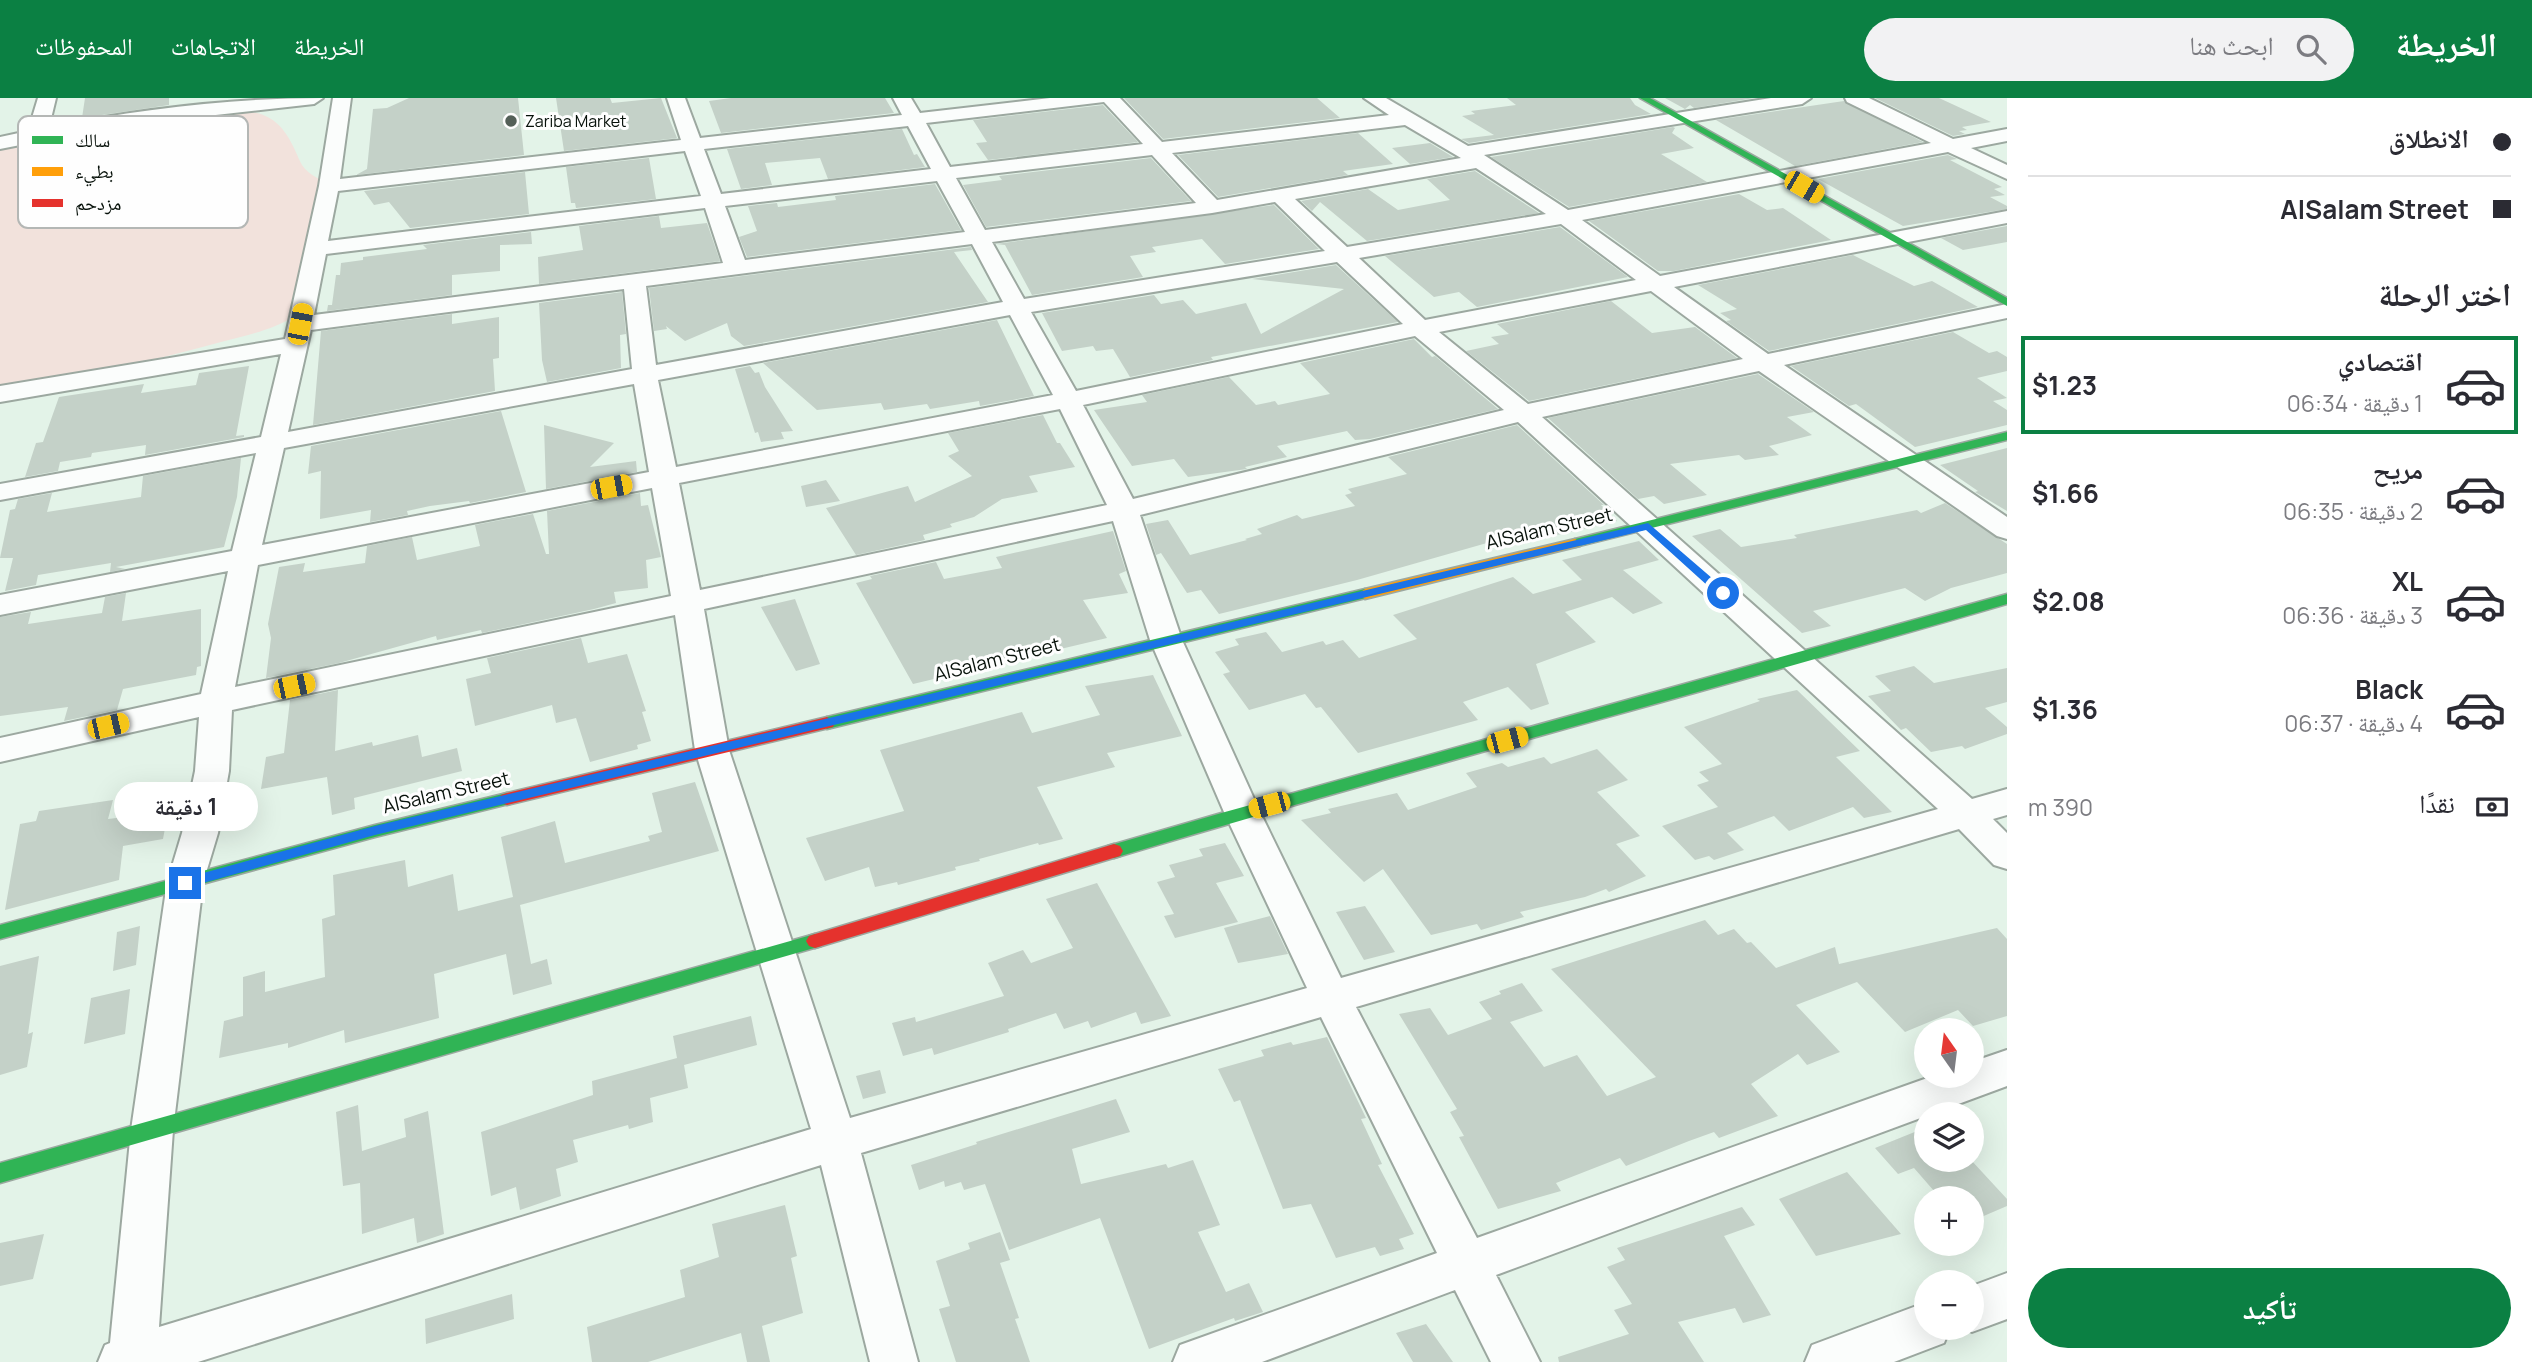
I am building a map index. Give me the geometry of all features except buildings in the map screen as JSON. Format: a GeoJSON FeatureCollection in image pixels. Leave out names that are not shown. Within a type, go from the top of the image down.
{"type":"FeatureCollection","features":[{"type":"Feature","properties":{"kind":"street"},"geometry":{"type":"LineString","coordinates":[[42,116],[47,98]]}},
{"type":"Feature","properties":{"kind":"street"},"geometry":{"type":"LineString","coordinates":[[154,116],[314,98]]}},
{"type":"Feature","properties":{"kind":"street"},"geometry":{"type":"LineString","coordinates":[[342,98],[329,186],[298,334],[245,557],[216,702],[212,771],[200,833],[185,883],[152,1129],[129,1361],[836,1141],[2007,802]]}},
{"type":"Feature","properties":{"kind":"street"},"geometry":{"type":"LineString","coordinates":[[676,98],[736,267]]}},
{"type":"Feature","properties":{"kind":"street"},"geometry":{"type":"LineString","coordinates":[[329,186],[691,144],[908,109],[1099,98]]}},
{"type":"Feature","properties":{"kind":"street"},"geometry":{"type":"LineString","coordinates":[[1110,98],[1212,206]]}},
{"type":"Feature","properties":{"kind":"street"},"geometry":{"type":"LineString","coordinates":[[1644,98],[2007,303]]}},
{"type":"Feature","properties":{"kind":"street"},"geometry":{"type":"LineString","coordinates":[[0,394],[298,334],[634,280],[1280,197],[1472,157],[1802,98]]}},
{"type":"Feature","properties":{"kind":"street"},"geometry":{"type":"LineString","coordinates":[[1854,98],[2007,173]]}},
{"type":"Feature","properties":{"kind":"street"},"geometry":{"type":"LineString","coordinates":[[315,250],[1156,147],[1389,104],[1563,216],[1764,363],[2007,530]]}},
{"type":"Feature","properties":{"kind":"street"},"geometry":{"type":"LineString","coordinates":[[908,109],[946,173],[1124,510],[1166,640],[1242,812],[1331,998],[1516,1362]]}},
{"type":"Feature","properties":{"kind":"street"},"geometry":{"type":"LineString","coordinates":[[0,492],[645,377],[1016,307],[1339,255],[2007,135]]}},
{"type":"Feature","properties":{"kind":"street"},"geometry":{"type":"LineString","coordinates":[[0,143],[18,139]]}},
{"type":"Feature","properties":{"kind":"street"},"geometry":{"type":"LineString","coordinates":[[1280,197],[1420,328],[1523,413],[1797,660],[2007,855]]}},
{"type":"Feature","properties":{"kind":"street"},"geometry":{"type":"LineString","coordinates":[[0,605],[1068,400],[1420,328],[2007,217]]}},
{"type":"Feature","properties":{"kind":"street"},"geometry":{"type":"LineString","coordinates":[[634,280],[645,377],[688,604],[712,750],[836,1141],[894,1362]]}},
{"type":"Feature","properties":{"kind":"street"},"geometry":{"type":"LineString","coordinates":[[0,750],[1124,510],[1523,413],[2007,311]]}},
{"type":"Feature","properties":{"kind":"street","name":"AlSalam Street"},"geometry":{"type":"LineString","coordinates":[[0,932],[375,831],[1648,526],[2007,436]]}},
{"type":"Feature","properties":{"kind":"street"},"geometry":{"type":"LineString","coordinates":[[0,1172],[775,953],[1242,812],[1797,660],[2007,599]]}},
{"type":"Feature","properties":{"kind":"street"},"geometry":{"type":"LineString","coordinates":[[1197,1362],[2007,1068]]}},
{"type":"Feature","properties":{"kind":"street"},"geometry":{"type":"LineString","coordinates":[[1984,1305],[2007,1296]]}},
{"type":"Feature","properties":{"kind":"street"},"geometry":{"type":"LineString","coordinates":[[1829,1362],[1914,1331]]}},
{"type":"Feature","properties":{"kind":"shaded area"},"geometry":{"type":"Polygon","coordinates":[[[220,109],[263,115],[272,119],[286,134],[305,168],[319,179],[296,315],[279,325],[167,356],[84,374],[0,386],[0,150],[18,143],[18,228],[248,228],[248,116],[174,116],[220,109]]]}},
{"type":"Feature","properties":{"kind":"traffic: fast"},"geometry":{"type":"LineString","coordinates":[[1644,98],[2007,303]]}},
{"type":"Feature","properties":{"kind":"traffic: fast"},"geometry":{"type":"LineString","coordinates":[[1575,543],[2007,436]]}},
{"type":"Feature","properties":{"kind":"traffic: fast"},"geometry":{"type":"LineString","coordinates":[[827,723],[1365,594]]}},
{"type":"Feature","properties":{"kind":"traffic: fast"},"geometry":{"type":"LineString","coordinates":[[1114,851],[2007,599]]}},
{"type":"Feature","properties":{"kind":"traffic: fast"},"geometry":{"type":"LineString","coordinates":[[0,932],[375,831],[507,799]]}},
{"type":"Feature","properties":{"kind":"traffic: fast"},"geometry":{"type":"LineString","coordinates":[[0,1173],[815,941]]}},
{"type":"Feature","properties":{"kind":"traffic: slow"},"geometry":{"type":"LineString","coordinates":[[1365,594],[1575,543]]}},
{"type":"Feature","properties":{"kind":"traffic: jam"},"geometry":{"type":"LineString","coordinates":[[507,799],[827,723]]}},
{"type":"Feature","properties":{"kind":"traffic: jam"},"geometry":{"type":"LineString","coordinates":[[815,941],[1114,851]]}},
{"type":"Feature","properties":{"kind":"place","name":"Zariba Market"},"geometry":{"type":"Point","coordinates":[511,121]}},
{"type":"Feature","properties":{"kind":"route"},"geometry":{"type":"LineString","coordinates":[[185,883],[375,831],[1648,526],[1723,593]]}}]}
